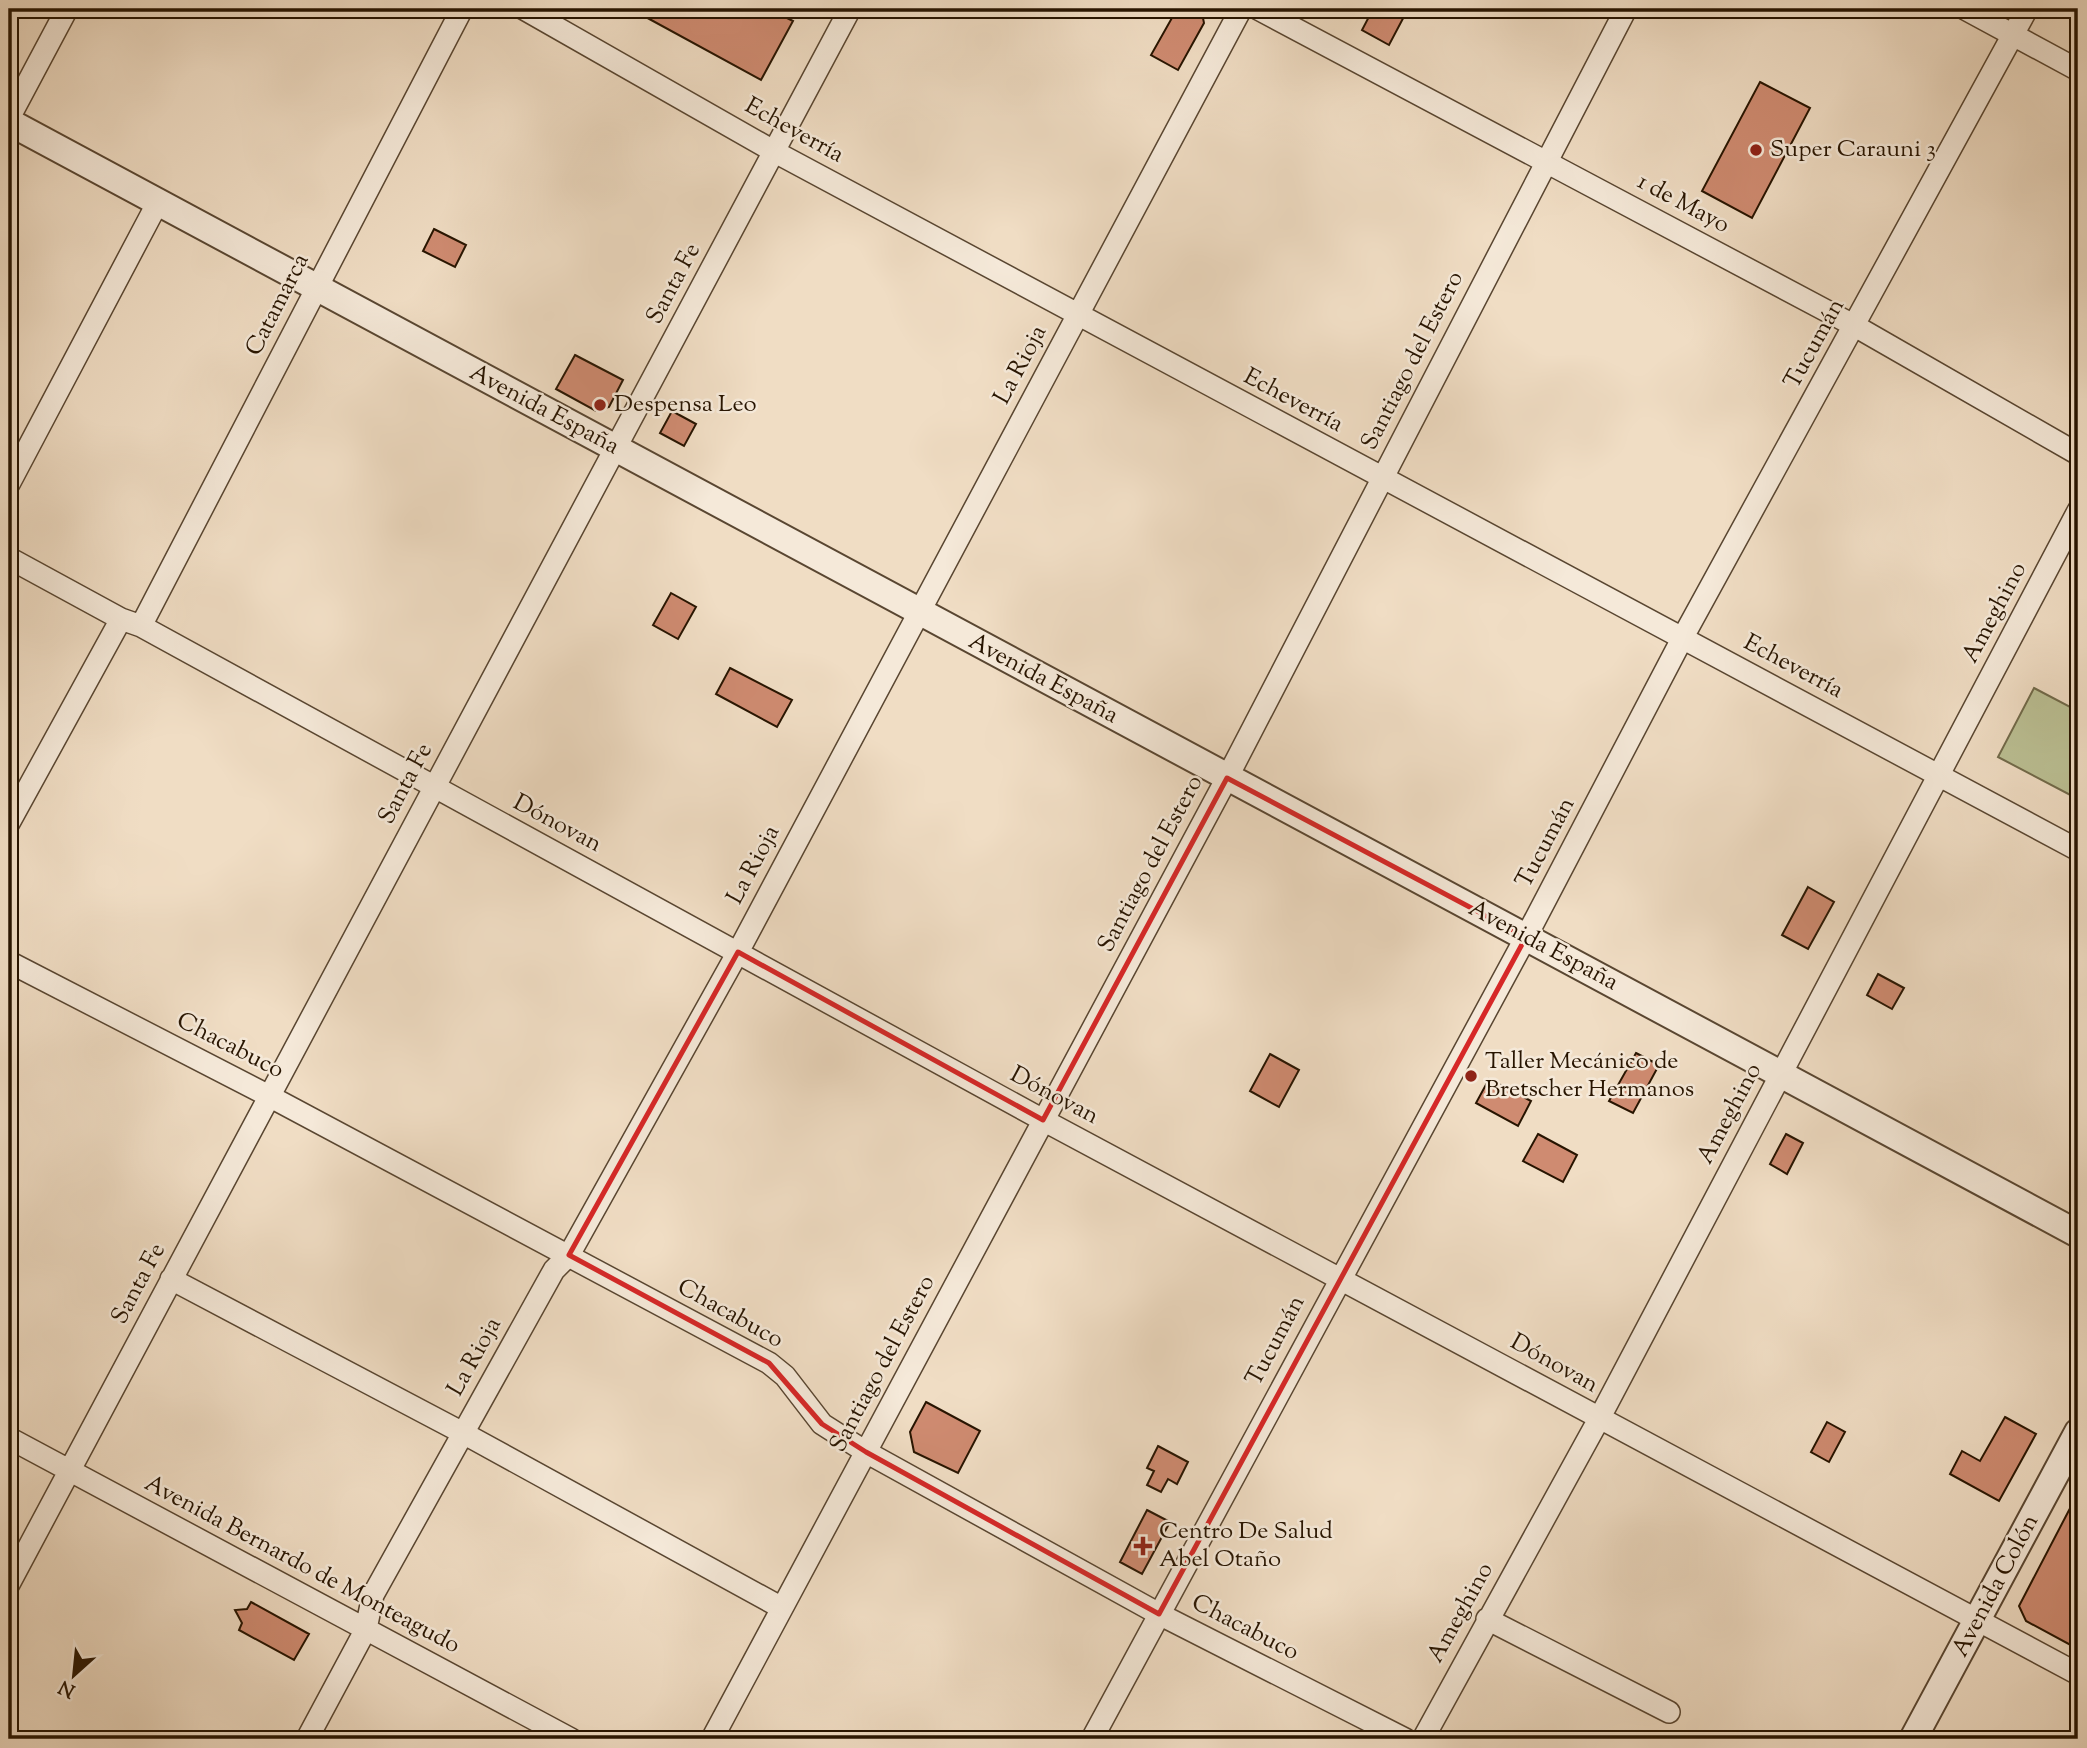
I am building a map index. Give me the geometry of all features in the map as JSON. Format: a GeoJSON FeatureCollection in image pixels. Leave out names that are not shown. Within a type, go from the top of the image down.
{"type":"FeatureCollection","features":[{"type":"Feature","properties":{"kind":"street"},"geometry":{"type":"LineString","coordinates":[[9,120],[67,9]]}},
{"type":"Feature","properties":{"kind":"street","name":"Catamarca"},"geometry":{"type":"LineString","coordinates":[[9,823],[131,622],[316,288],[462,9]]}},
{"type":"Feature","properties":{"kind":"street","name":"Echeverría"},"geometry":{"type":"LineString","coordinates":[[524,9],[775,152],[2078,850]]}},
{"type":"Feature","properties":{"kind":"street","name":"Santa Fe"},"geometry":{"type":"LineString","coordinates":[[9,1584],[850,9]]}},
{"type":"Feature","properties":{"kind":"street","name":"La Rioja"},"geometry":{"type":"LineString","coordinates":[[307,1739],[366,1629],[373,1595],[554,1270],[569,1255],[738,952],[1241,9]]}},
{"type":"Feature","properties":{"kind":"street","name":"1 de Mayo"},"geometry":{"type":"LineString","coordinates":[[1258,9],[1547,160],[1855,326],[2078,454]]}},
{"type":"Feature","properties":{"kind":"street","name":"Santiago del Estero"},"geometry":{"type":"LineString","coordinates":[[712,1739],[1227,778],[1626,9]]}},
{"type":"Feature","properties":{"kind":"street"},"geometry":{"type":"LineString","coordinates":[[1965,9],[2078,70]]}},
{"type":"Feature","properties":{"kind":"street","name":"Tucumán"},"geometry":{"type":"LineString","coordinates":[[1092,1739],[1340,1277],[1527,937],[1684,637],[2027,9]]}},
{"type":"Feature","properties":{"kind":"street","name":"Avenida España"},"geometry":{"type":"LineString","coordinates":[[9,120],[615,449],[2078,1234]]}},
{"type":"Feature","properties":{"kind":"street"},"geometry":{"type":"LineString","coordinates":[[9,484],[159,202]]}},
{"type":"Feature","properties":{"kind":"street","name":"Ameghino"},"geometry":{"type":"LineString","coordinates":[[1423,1739],[1599,1419],[2078,511]]}},
{"type":"Feature","properties":{"kind":"street","name":"Dónovan"},"geometry":{"type":"LineString","coordinates":[[9,558],[1043,1120],[2078,1674]]}},
{"type":"Feature","properties":{"kind":"street","name":"Chacabuco"},"geometry":{"type":"LineString","coordinates":[[9,962],[269,1096],[769,1363],[786,1376],[822,1424],[866,1452],[1159,1614],[1405,1739]]}},
{"type":"Feature","properties":{"kind":"street"},"geometry":{"type":"LineString","coordinates":[[171,1279],[463,1433],[782,1608]]}},
{"type":"Feature","properties":{"kind":"street","name":"Avenida Colón"},"geometry":{"type":"LineString","coordinates":[[1913,1739],[2078,1432]]}},
{"type":"Feature","properties":{"kind":"street","name":"Avenida Bernardo de Monteagudo"},"geometry":{"type":"LineString","coordinates":[[9,1438],[571,1739]]}},
{"type":"Feature","properties":{"kind":"street"},"geometry":{"type":"LineString","coordinates":[[1487,1619],[1669,1712]]}},
{"type":"Feature","properties":{"kind":"highlighted area"},"geometry":{"type":"Polygon","coordinates":[[[1227,778],[1526,937],[1159,1614],[866,1452],[822,1424],[769,1363],[569,1255],[738,952],[1043,1120],[1227,778]]]}},
{"type":"Feature","properties":{"kind":"green space"},"geometry":{"type":"Polygon","coordinates":[[[2034,688],[2078,711],[2078,799],[1998,757],[2034,688]]]}},
{"type":"Feature","properties":{"kind":"building"},"geometry":{"type":"Polygon","coordinates":[[[631,9],[769,9],[793,21],[761,80],[631,9]]]}},
{"type":"Feature","properties":{"kind":"building"},"geometry":{"type":"Polygon","coordinates":[[[1177,9],[1194,9],[1202,13],[1204,23],[1178,70],[1151,55],[1177,9]]]}},
{"type":"Feature","properties":{"kind":"building"},"geometry":{"type":"Polygon","coordinates":[[[1373,9],[1408,9],[1389,45],[1362,30],[1373,9]]]}},
{"type":"Feature","properties":{"kind":"building","name":"Super Carauni 3"},"geometry":{"type":"Polygon","coordinates":[[[1760,82],[1810,108],[1752,218],[1702,191],[1760,82]]]}},
{"type":"Feature","properties":{"kind":"building"},"geometry":{"type":"Polygon","coordinates":[[[434,229],[466,245],[455,267],[423,251],[434,229]]]}},
{"type":"Feature","properties":{"kind":"building"},"geometry":{"type":"Polygon","coordinates":[[[575,355],[623,380],[609,407],[596,411],[556,389],[575,355]]]}},
{"type":"Feature","properties":{"kind":"building"},"geometry":{"type":"Polygon","coordinates":[[[672,411],[696,424],[684,446],[660,433],[672,411]]]}},
{"type":"Feature","properties":{"kind":"building"},"geometry":{"type":"Polygon","coordinates":[[[671,593],[696,607],[678,639],[653,625],[671,593]]]}},
{"type":"Feature","properties":{"kind":"building"},"geometry":{"type":"Polygon","coordinates":[[[730,668],[792,700],[777,727],[716,694],[730,668]]]}},
{"type":"Feature","properties":{"kind":"building"},"geometry":{"type":"Polygon","coordinates":[[[1808,887],[1834,902],[1808,949],[1782,935],[1808,887]]]}},
{"type":"Feature","properties":{"kind":"building"},"geometry":{"type":"Polygon","coordinates":[[[1878,974],[1904,988],[1892,1009],[1867,995],[1878,974]]]}},
{"type":"Feature","properties":{"kind":"building"},"geometry":{"type":"Polygon","coordinates":[[[1636,1053],[1659,1065],[1633,1113],[1609,1101],[1636,1053]]]}},
{"type":"Feature","properties":{"kind":"building"},"geometry":{"type":"Polygon","coordinates":[[[1270,1054],[1299,1070],[1279,1107],[1250,1091],[1270,1054]]]}},
{"type":"Feature","properties":{"kind":"building"},"geometry":{"type":"Polygon","coordinates":[[[1489,1079],[1531,1101],[1518,1126],[1476,1103],[1489,1079]]]}},
{"type":"Feature","properties":{"kind":"building"},"geometry":{"type":"Polygon","coordinates":[[[1538,1134],[1577,1155],[1563,1182],[1523,1161],[1538,1134]]]}},
{"type":"Feature","properties":{"kind":"building"},"geometry":{"type":"Polygon","coordinates":[[[1786,1134],[1803,1143],[1787,1174],[1770,1164],[1786,1134]]]}},
{"type":"Feature","properties":{"kind":"building"},"geometry":{"type":"Polygon","coordinates":[[[926,1402],[980,1431],[958,1473],[914,1452],[910,1432],[926,1402]]]}},
{"type":"Feature","properties":{"kind":"building"},"geometry":{"type":"Polygon","coordinates":[[[2005,1417],[2036,1434],[1999,1501],[1950,1474],[1962,1451],[1980,1461],[2005,1417]]]}},
{"type":"Feature","properties":{"kind":"building"},"geometry":{"type":"Polygon","coordinates":[[[1827,1422],[1845,1432],[1829,1462],[1811,1452],[1827,1422]]]}},
{"type":"Feature","properties":{"kind":"building"},"geometry":{"type":"Polygon","coordinates":[[[1158,1446],[1188,1462],[1177,1484],[1168,1479],[1161,1492],[1147,1485],[1154,1471],[1147,1468],[1158,1446]]]}},
{"type":"Feature","properties":{"kind":"building"},"geometry":{"type":"Polygon","coordinates":[[[2078,1493],[2078,1649],[2026,1621],[2019,1606],[2078,1493]]]}},
{"type":"Feature","properties":{"kind":"building"},"geometry":{"type":"Polygon","coordinates":[[[1147,1510],[1170,1522],[1142,1574],[1120,1562],[1147,1510]]]}},
{"type":"Feature","properties":{"kind":"building"},"geometry":{"type":"Polygon","coordinates":[[[251,1602],[309,1634],[294,1660],[239,1630],[242,1623],[235,1610],[247,1609],[251,1602]]]}},
{"type":"Feature","properties":{"kind":"place","name":"Super Carauni 3"},"geometry":{"type":"Point","coordinates":[1756,150]}},
{"type":"Feature","properties":{"kind":"place","name":"Despensa Leo"},"geometry":{"type":"Point","coordinates":[600,405]}},
{"type":"Feature","properties":{"kind":"place","name":"Taller Mecánico de Bretscher Hermanos"},"geometry":{"type":"Point","coordinates":[1471,1076]}},
{"type":"Feature","properties":{"kind":"place","name":"Centro De Salud Abel Otaño"},"geometry":{"type":"Point","coordinates":[1143,1546]}}]}
